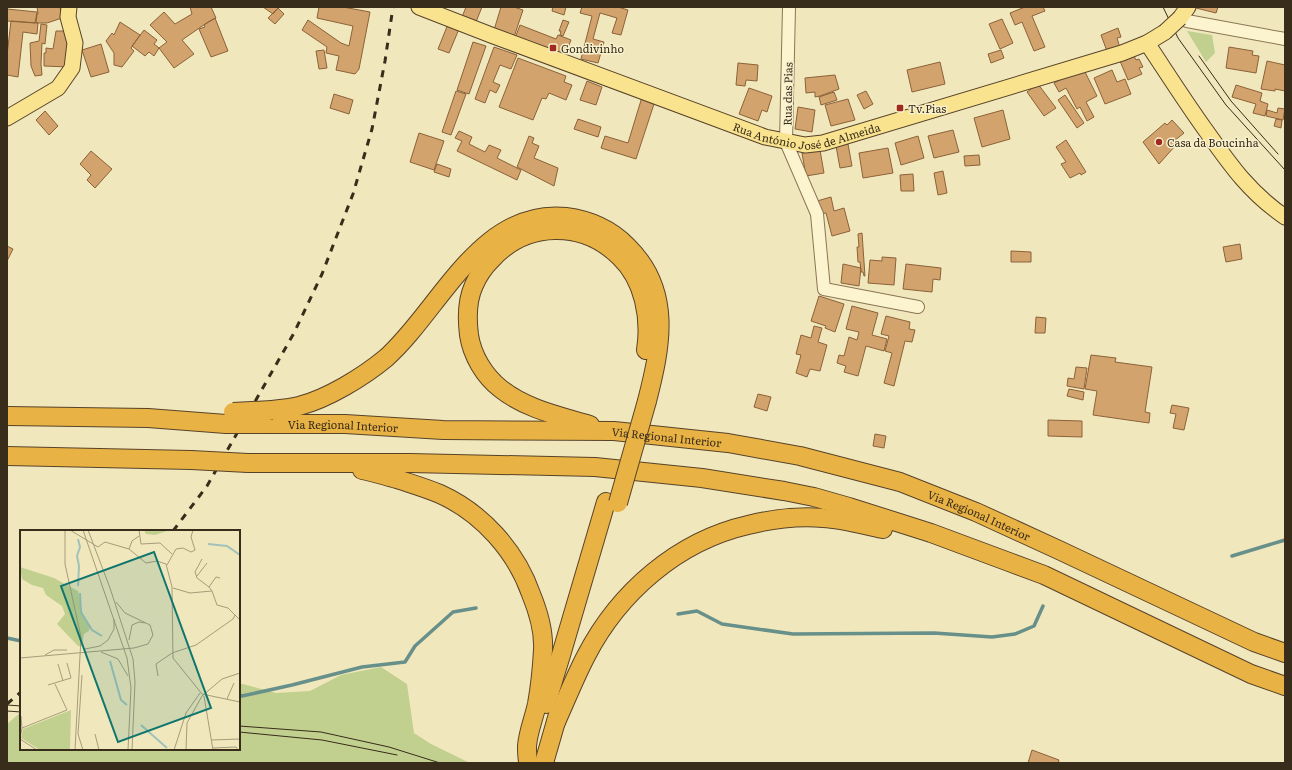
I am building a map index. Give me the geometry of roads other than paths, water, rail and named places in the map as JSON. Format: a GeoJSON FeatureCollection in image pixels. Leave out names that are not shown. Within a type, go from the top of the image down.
{"type":"FeatureCollection","features":[{"type":"Feature","properties":{"kind":"highway"},"geometry":{"type":"LineString","coordinates":[[268,417],[325,396],[347,385],[386,358],[406,338],[459,272],[489,242],[505,231],[521,223],[558,216],[590,222],[604,228],[621,239],[636,254],[648,272],[655,290],[660,315],[660,342],[655,370],[641,401],[612,502],[556,722]]}},
{"type":"Feature","properties":{"kind":"highway"},"geometry":{"type":"LineString","coordinates":[[614,431],[552,414],[522,402],[500,389],[487,375],[476,359],[470,343],[467,321],[469,301],[474,284],[485,266],[498,251],[512,241],[528,234],[544,230],[572,231],[599,241],[614,250],[635,276],[642,294],[647,316],[648,340],[641,401]]}},
{"type":"Feature","properties":{"kind":"highway","name":"Via Regional Interior"},"geometry":{"type":"LineString","coordinates":[[7,416],[148,418],[268,417],[345,424],[444,430],[614,431],[728,443],[800,456],[900,482],[976,512],[1254,642],[1285,653]]}},
{"type":"Feature","properties":{"kind":"highway"},"geometry":{"type":"LineString","coordinates":[[7,456],[191,460],[248,463],[410,463],[595,466],[702,478],[757,486],[849,507],[974,549],[1044,576],[1251,674],[1285,686]]}},
{"type":"Feature","properties":{"kind":"highway"},"geometry":{"type":"LineString","coordinates":[[328,464],[368,471],[421,486],[440,494],[473,514],[492,532],[510,554],[520,569],[535,605],[543,649],[541,680],[537,704],[527,745],[533,762]]}},
{"type":"Feature","properties":{"kind":"highway"},"geometry":{"type":"LineString","coordinates":[[533,762],[561,655],[612,502]]}},
{"type":"Feature","properties":{"kind":"highway"},"geometry":{"type":"LineString","coordinates":[[533,762],[556,722],[587,654],[615,612],[645,579],[674,557],[724,532],[772,520],[789,518],[823,518],[894,531],[914,528]]}},
{"type":"Feature","properties":{"kind":"main road"},"geometry":{"type":"LineString","coordinates":[[7,118],[58,88],[72,68],[75,43],[68,17],[70,7]]}},
{"type":"Feature","properties":{"kind":"main road","name":"Rua António José de Almeida"},"geometry":{"type":"LineString","coordinates":[[419,7],[758,134],[786,142],[805,145],[823,143],[1122,53],[1147,43],[1165,32],[1184,14]]}},
{"type":"Feature","properties":{"kind":"main road"},"geometry":{"type":"LineString","coordinates":[[1147,43],[1242,180],[1257,196],[1285,217]]}},
{"type":"Feature","properties":{"kind":"street","name":"Rua das Pias"},"geometry":{"type":"LineString","coordinates":[[789,7],[786,142],[817,214],[824,289],[918,307]]}},
{"type":"Feature","properties":{"kind":"street"},"geometry":{"type":"LineString","coordinates":[[1184,14],[1187,21],[1285,39]]}},
{"type":"Feature","properties":{"kind":"waterway"},"geometry":{"type":"LineString","coordinates":[[1232,556],[1285,540]]}},
{"type":"Feature","properties":{"kind":"waterway"},"geometry":{"type":"LineString","coordinates":[[678,614],[697,611],[722,624],[793,634],[934,633],[992,637],[1015,634],[1034,626],[1043,606]]}},
{"type":"Feature","properties":{"kind":"waterway"},"geometry":{"type":"LineString","coordinates":[[240,695],[292,685],[362,667],[405,662],[415,646],[453,612],[476,608]]}},
{"type":"Feature","properties":{"kind":"waterway"},"geometry":{"type":"LineString","coordinates":[[7,638],[20,641]]}},
{"type":"Feature","properties":{"kind":"tram line"},"geometry":{"type":"LineString","coordinates":[[1163,7],[1178,38],[1226,105],[1285,170]]}},
{"type":"Feature","properties":{"kind":"tram line"},"geometry":{"type":"LineString","coordinates":[[1199,56],[1231,101],[1278,154]]}},
{"type":"Feature","properties":{"kind":"tram line"},"geometry":{"type":"LineString","coordinates":[[7,705],[20,706]]}},
{"type":"Feature","properties":{"kind":"tram line"},"geometry":{"type":"LineString","coordinates":[[7,711],[20,712]]}},
{"type":"Feature","properties":{"kind":"tram line"},"geometry":{"type":"LineString","coordinates":[[240,726],[321,732],[389,747],[440,763]]}},
{"type":"Feature","properties":{"kind":"tram line"},"geometry":{"type":"LineString","coordinates":[[240,732],[322,740],[397,755]]}},
{"type":"Feature","properties":{"kind":"railway"},"geometry":{"type":"LineString","coordinates":[[174,530],[207,486],[294,333],[322,274],[353,194],[372,129],[385,61],[393,7]]}},
{"type":"Feature","properties":{"kind":"railway"},"geometry":{"type":"LineString","coordinates":[[7,704],[20,693]]}},
{"type":"Feature","properties":{"kind":"place","name":"Gondivinho"},"geometry":{"type":"Point","coordinates":[553,48]}},
{"type":"Feature","properties":{"kind":"place","name":"Tv.Pias"},"geometry":{"type":"Point","coordinates":[900,108]}},
{"type":"Feature","properties":{"kind":"place","name":"Casa da Boucinha"},"geometry":{"type":"Point","coordinates":[1159,142]}}]}
